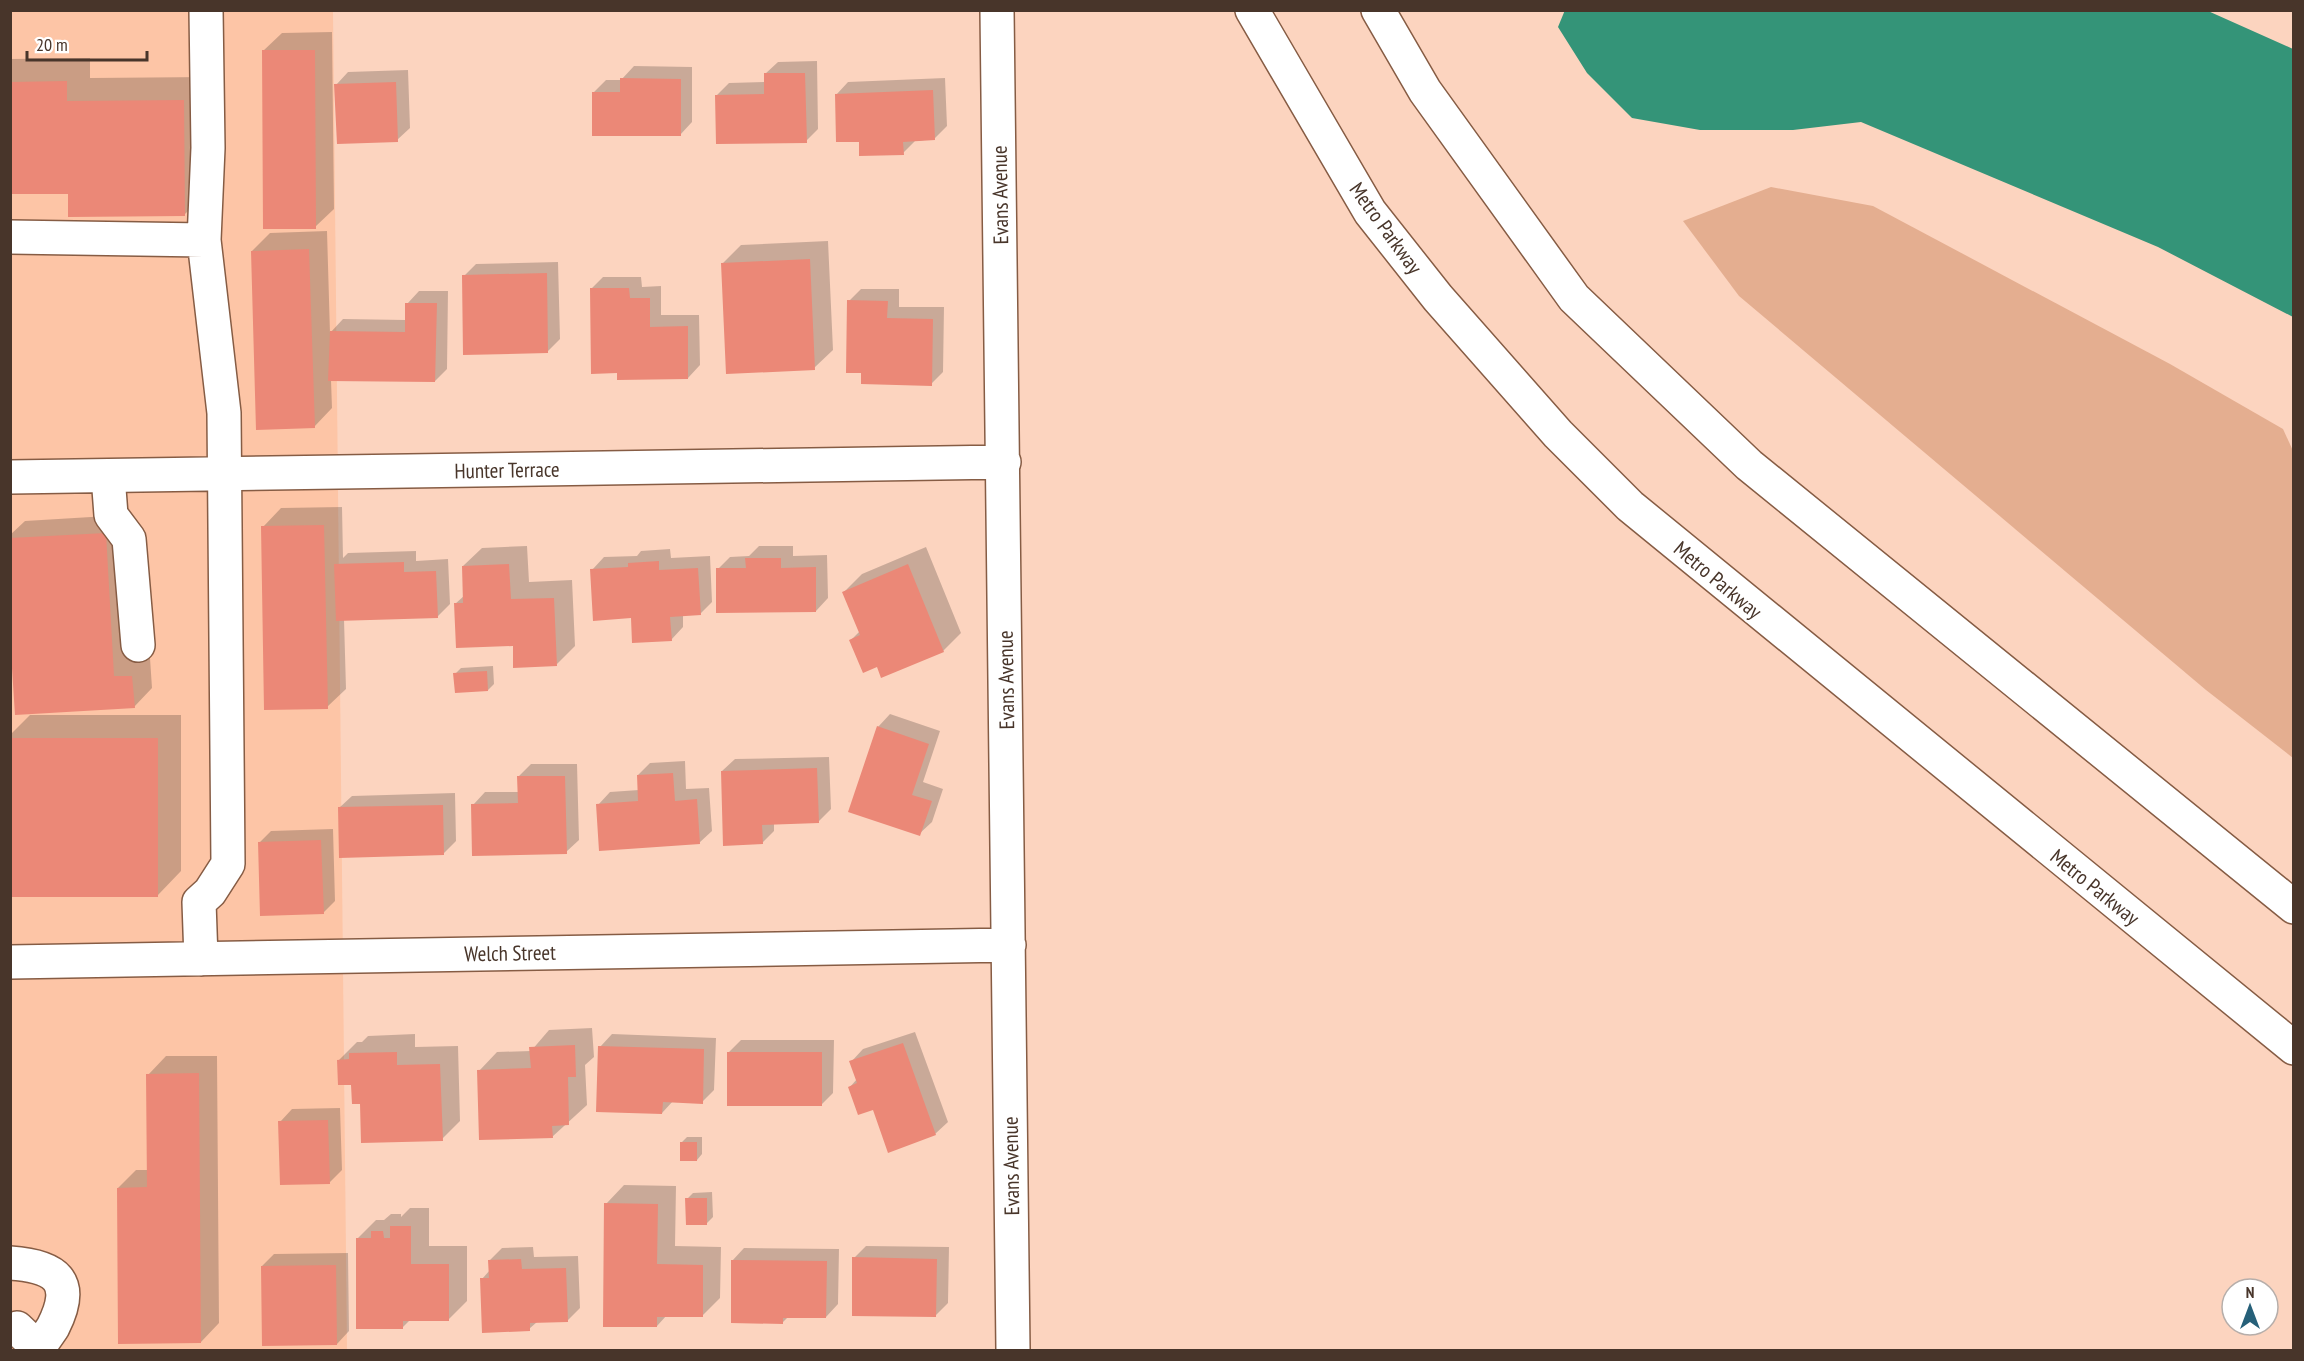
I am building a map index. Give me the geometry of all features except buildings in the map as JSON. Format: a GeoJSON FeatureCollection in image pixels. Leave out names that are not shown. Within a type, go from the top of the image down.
{"type":"FeatureCollection","features":[{"type":"Feature","properties":{"kind":"street"},"geometry":{"type":"LineString","coordinates":[[201,959],[199,902],[210,892],[228,864],[224,413],[204,240],[208,148],[207,10]]}},
{"type":"Feature","properties":{"kind":"street","name":"Evans Avenue"},"geometry":{"type":"LineString","coordinates":[[997,10],[1013,1350]]}},
{"type":"Feature","properties":{"kind":"street","name":"Metro Parkway"},"geometry":{"type":"LineString","coordinates":[[1252,10],[1370,212],[1438,298],[1528,400],[1630,506],[2294,1048]]}},
{"type":"Feature","properties":{"kind":"street"},"geometry":{"type":"LineString","coordinates":[[1378,10],[1425,91],[1574,298],[1749,465],[2294,907]]}},
{"type":"Feature","properties":{"kind":"street"},"geometry":{"type":"LineString","coordinates":[[10,237],[204,240]]}},
{"type":"Feature","properties":{"kind":"street","name":"Hunter Terrace"},"geometry":{"type":"LineString","coordinates":[[10,477],[1004,462]]}},
{"type":"Feature","properties":{"kind":"street"},"geometry":{"type":"LineString","coordinates":[[108,476],[111,515],[129,539],[138,645]]}},
{"type":"Feature","properties":{"kind":"street","name":"Welch Street"},"geometry":{"type":"LineString","coordinates":[[10,962],[1009,945]]}},
{"type":"Feature","properties":{"kind":"street"},"geometry":{"type":"LineString","coordinates":[[10,1263],[33,1264],[51,1271],[58,1279],[63,1292],[60,1310],[31,1342]]}},
{"type":"Feature","properties":{"kind":"shaded area"},"geometry":{"type":"Polygon","coordinates":[[[1565,10],[2208,11],[2293,49],[2293,317],[2158,247],[1861,122],[1793,130],[1700,130],[1632,118],[1587,73],[1558,27],[1565,10]]]}},
{"type":"Feature","properties":{"kind":"shaded area"},"geometry":{"type":"Polygon","coordinates":[[[10,11],[333,11],[347,1350],[11,1350],[10,11]]]}},
{"type":"Feature","properties":{"kind":"shaded area"},"geometry":{"type":"Polygon","coordinates":[[[1771,187],[1873,206],[2170,364],[2283,429],[2294,453],[2293,758],[2206,690],[1739,296],[1683,221],[1771,187]]]}}]}
